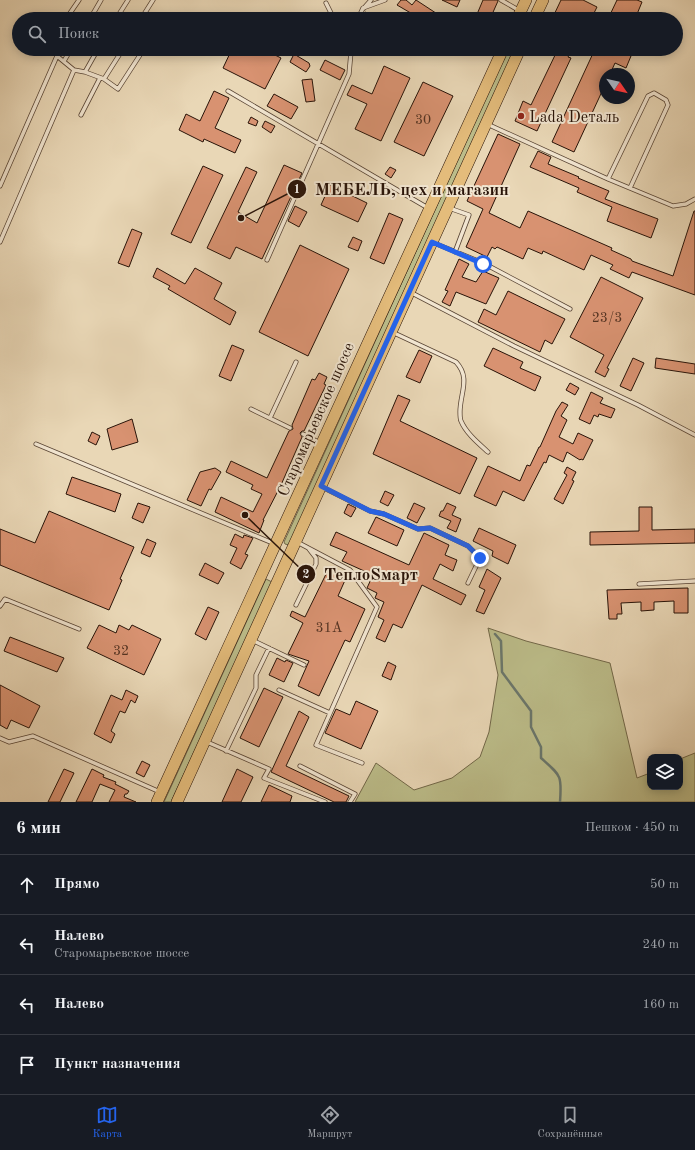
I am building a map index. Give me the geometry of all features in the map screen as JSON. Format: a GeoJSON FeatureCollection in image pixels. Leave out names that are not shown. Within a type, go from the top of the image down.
{"type":"FeatureCollection","features":[{"type":"Feature","properties":{"kind":"main road"},"geometry":{"type":"LineString","coordinates":[[520,12],[526,0]]}},
{"type":"Feature","properties":{"kind":"main road"},"geometry":{"type":"LineString","coordinates":[[537,12],[543,0]]}},
{"type":"Feature","properties":{"kind":"main road","name":"Старомарьевское шоссе"},"geometry":{"type":"LineString","coordinates":[[159,797],[500,56]]}},
{"type":"Feature","properties":{"kind":"main road","name":"Старомарьевское шоссе"},"geometry":{"type":"LineString","coordinates":[[178,802],[517,56]]}},
{"type":"Feature","properties":{"kind":"main road"},"geometry":{"type":"LineString","coordinates":[[270,558],[285,564]]}},
{"type":"Feature","properties":{"kind":"lane"},"geometry":{"type":"LineString","coordinates":[[71,12],[79,0]]}},
{"type":"Feature","properties":{"kind":"lane"},"geometry":{"type":"LineString","coordinates":[[94,12],[101,0]]}},
{"type":"Feature","properties":{"kind":"lane"},"geometry":{"type":"LineString","coordinates":[[120,12],[128,0]]}},
{"type":"Feature","properties":{"kind":"lane"},"geometry":{"type":"LineString","coordinates":[[145,12],[153,0]]}},
{"type":"Feature","properties":{"kind":"lane"},"geometry":{"type":"LineString","coordinates":[[361,12],[363,8],[372,0]]}},
{"type":"Feature","properties":{"kind":"lane"},"geometry":{"type":"LineString","coordinates":[[363,8],[385,0]]}},
{"type":"Feature","properties":{"kind":"lane"},"geometry":{"type":"LineString","coordinates":[[501,0],[515,12]]}},
{"type":"Feature","properties":{"kind":"lane"},"geometry":{"type":"LineString","coordinates":[[326,4],[330,12]]}},
{"type":"Feature","properties":{"kind":"lane"},"geometry":{"type":"LineString","coordinates":[[0,186],[57,56],[74,70],[102,78],[118,88],[139,56]]}},
{"type":"Feature","properties":{"kind":"lane"},"geometry":{"type":"LineString","coordinates":[[64,61],[67,56]]}},
{"type":"Feature","properties":{"kind":"lane"},"geometry":{"type":"LineString","coordinates":[[85,72],[94,56]]}},
{"type":"Feature","properties":{"kind":"lane"},"geometry":{"type":"LineString","coordinates":[[81,115],[102,78],[118,56]]}},
{"type":"Feature","properties":{"kind":"lane"},"geometry":{"type":"LineString","coordinates":[[267,260],[350,74],[351,56]]}},
{"type":"Feature","properties":{"kind":"lane"},"geometry":{"type":"LineString","coordinates":[[0,242],[74,70]]}},
{"type":"Feature","properties":{"kind":"lane"},"geometry":{"type":"LineString","coordinates":[[228,91],[429,209]]}},
{"type":"Feature","properties":{"kind":"lane"},"geometry":{"type":"LineString","coordinates":[[608,179],[648,96],[654,93],[666,100],[668,105],[630,188]]}},
{"type":"Feature","properties":{"kind":"lane"},"geometry":{"type":"LineString","coordinates":[[486,124],[608,179],[673,206],[686,204],[695,199]]}},
{"type":"Feature","properties":{"kind":"lane"},"geometry":{"type":"LineString","coordinates":[[448,207],[469,216],[455,252]]}},
{"type":"Feature","properties":{"kind":"lane"},"geometry":{"type":"LineString","coordinates":[[432,242],[483,264],[570,309]]}},
{"type":"Feature","properties":{"kind":"lane"},"geometry":{"type":"LineString","coordinates":[[409,291],[514,346],[695,434]]}},
{"type":"Feature","properties":{"kind":"lane"},"geometry":{"type":"LineString","coordinates":[[391,331],[456,362],[462,368],[465,384],[460,401],[460,420],[471,436],[488,452]]}},
{"type":"Feature","properties":{"kind":"lane"},"geometry":{"type":"LineString","coordinates":[[270,418],[296,362]]}},
{"type":"Feature","properties":{"kind":"lane"},"geometry":{"type":"LineString","coordinates":[[252,409],[290,428]]}},
{"type":"Feature","properties":{"kind":"lane"},"geometry":{"type":"LineString","coordinates":[[303,434],[321,443]]}},
{"type":"Feature","properties":{"kind":"lane"},"geometry":{"type":"LineString","coordinates":[[36,444],[276,545]]}},
{"type":"Feature","properties":{"kind":"lane"},"geometry":{"type":"LineString","coordinates":[[321,486],[370,511],[384,514],[418,529],[430,528],[468,546],[480,558],[468,583]]}},
{"type":"Feature","properties":{"kind":"lane"},"geometry":{"type":"LineString","coordinates":[[296,541],[350,570],[377,607],[316,745],[362,763]]}},
{"type":"Feature","properties":{"kind":"lane"},"geometry":{"type":"LineString","coordinates":[[296,605],[316,564],[316,558],[307,546]]}},
{"type":"Feature","properties":{"kind":"lane"},"geometry":{"type":"LineString","coordinates":[[640,584],[695,581]]}},
{"type":"Feature","properties":{"kind":"lane"},"geometry":{"type":"LineString","coordinates":[[0,606],[5,599],[79,629]]}},
{"type":"Feature","properties":{"kind":"lane"},"geometry":{"type":"LineString","coordinates":[[251,640],[304,665]]}},
{"type":"Feature","properties":{"kind":"lane"},"geometry":{"type":"LineString","coordinates":[[226,750],[256,688],[256,675],[269,648]]}},
{"type":"Feature","properties":{"kind":"lane"},"geometry":{"type":"LineString","coordinates":[[279,690],[330,712]]}},
{"type":"Feature","properties":{"kind":"lane"},"geometry":{"type":"LineString","coordinates":[[0,738],[9,742],[33,736],[159,797]]}},
{"type":"Feature","properties":{"kind":"lane"},"geometry":{"type":"LineString","coordinates":[[205,741],[269,769],[264,778],[325,802]]}},
{"type":"Feature","properties":{"kind":"lane"},"geometry":{"type":"LineString","coordinates":[[300,766],[354,794],[350,802]]}},
{"type":"Feature","properties":{"kind":"green space"},"geometry":{"type":"Polygon","coordinates":[[[505,56],[513,56],[289,545],[285,544],[284,542],[505,56]]]}},
{"type":"Feature","properties":{"kind":"green space"},"geometry":{"type":"Polygon","coordinates":[[[266,579],[272,582],[171,802],[164,802],[266,579]]]}},
{"type":"Feature","properties":{"kind":"green space"},"geometry":{"type":"Polygon","coordinates":[[[488,628],[526,641],[610,663],[637,778],[647,774],[647,790],[683,790],[683,758],[695,753],[695,802],[355,802],[376,763],[414,790],[452,778],[480,757],[489,732],[498,675],[488,628]]]}},
{"type":"Feature","properties":{"kind":"building"},"geometry":{"type":"Polygon","coordinates":[[[401,0],[406,0],[412,5],[416,0],[434,12],[409,12],[397,5],[401,0]]]}},
{"type":"Feature","properties":{"kind":"building"},"geometry":{"type":"Polygon","coordinates":[[[442,0],[460,0],[457,7],[442,0]]]}},
{"type":"Feature","properties":{"kind":"building"},"geometry":{"type":"Polygon","coordinates":[[[483,0],[498,0],[493,12],[478,12],[483,0]]]}},
{"type":"Feature","properties":{"kind":"building"},"geometry":{"type":"Polygon","coordinates":[[[561,0],[583,0],[597,7],[594,12],[555,12],[561,0]]]}},
{"type":"Feature","properties":{"kind":"building"},"geometry":{"type":"Polygon","coordinates":[[[617,0],[637,0],[642,2],[638,12],[611,12],[617,0]]]}},
{"type":"Feature","properties":{"kind":"building"},"geometry":{"type":"Polygon","coordinates":[[[229,56],[277,56],[281,58],[265,89],[223,68],[229,56]]]}},
{"type":"Feature","properties":{"kind":"building"},"geometry":{"type":"Polygon","coordinates":[[[293,56],[297,56],[309,63],[310,66],[306,72],[290,62],[293,56]]]}},
{"type":"Feature","properties":{"kind":"building"},"geometry":{"type":"Polygon","coordinates":[[[555,56],[568,56],[571,58],[537,131],[515,121],[523,101],[531,105],[555,56]]]}},
{"type":"Feature","properties":{"kind":"building"},"geometry":{"type":"Polygon","coordinates":[[[592,56],[631,56],[626,68],[615,63],[613,68],[599,68],[599,98],[574,152],[552,142],[592,56]]]}},
{"type":"Feature","properties":{"kind":"building"},"geometry":{"type":"Polygon","coordinates":[[[325,60],[345,70],[340,80],[320,70],[325,60]]]}},
{"type":"Feature","properties":{"kind":"building"},"geometry":{"type":"Polygon","coordinates":[[[384,66],[410,78],[381,141],[355,129],[367,104],[347,95],[352,85],[372,94],[384,66]]]}},
{"type":"Feature","properties":{"kind":"building"},"geometry":{"type":"Polygon","coordinates":[[[312,79],[315,101],[306,102],[302,80],[312,79]]]}},
{"type":"Feature","properties":{"kind":"building"},"geometry":{"type":"Polygon","coordinates":[[[423,82],[453,96],[424,156],[394,142],[423,82]]]}},
{"type":"Feature","properties":{"kind":"building"},"geometry":{"type":"Polygon","coordinates":[[[214,91],[229,98],[215,128],[241,140],[235,153],[204,139],[203,142],[179,130],[186,114],[200,121],[214,91]]]}},
{"type":"Feature","properties":{"kind":"building"},"geometry":{"type":"Polygon","coordinates":[[[274,94],[298,107],[291,119],[267,106],[274,94]]]}},
{"type":"Feature","properties":{"kind":"building"},"geometry":{"type":"Polygon","coordinates":[[[251,117],[258,121],[256,126],[248,123],[251,117]]]}},
{"type":"Feature","properties":{"kind":"building"},"geometry":{"type":"Polygon","coordinates":[[[265,121],[275,126],[271,133],[262,127],[265,121]]]}},
{"type":"Feature","properties":{"kind":"building"},"geometry":{"type":"Polygon","coordinates":[[[498,134],[520,144],[489,213],[520,228],[528,211],[612,248],[611,250],[631,259],[632,261],[673,276],[695,211],[695,295],[632,272],[629,278],[610,269],[613,265],[591,255],[584,270],[543,251],[542,254],[528,248],[523,259],[497,247],[495,249],[492,247],[487,257],[466,247],[483,209],[467,201],[498,134]]]}},
{"type":"Feature","properties":{"kind":"building"},"geometry":{"type":"Polygon","coordinates":[[[538,151],[551,157],[548,164],[609,191],[605,199],[658,219],[651,238],[607,221],[612,207],[577,192],[579,188],[530,167],[538,151]]]}},
{"type":"Feature","properties":{"kind":"building"},"geometry":{"type":"Polygon","coordinates":[[[284,165],[302,173],[262,259],[236,247],[230,259],[207,248],[246,167],[257,172],[238,212],[257,223],[284,165]]]}},
{"type":"Feature","properties":{"kind":"building"},"geometry":{"type":"Polygon","coordinates":[[[203,166],[223,175],[191,243],[171,234],[203,166]]]}},
{"type":"Feature","properties":{"kind":"building"},"geometry":{"type":"Polygon","coordinates":[[[390,167],[396,170],[391,178],[385,174],[390,167]]]}},
{"type":"Feature","properties":{"kind":"building"},"geometry":{"type":"Polygon","coordinates":[[[330,185],[367,203],[358,222],[321,205],[330,185]]]}},
{"type":"Feature","properties":{"kind":"building"},"geometry":{"type":"Polygon","coordinates":[[[295,206],[307,212],[299,227],[288,221],[295,206]]]}},
{"type":"Feature","properties":{"kind":"building"},"geometry":{"type":"Polygon","coordinates":[[[389,213],[403,219],[384,264],[370,258],[389,213]]]}},
{"type":"Feature","properties":{"kind":"building"},"geometry":{"type":"Polygon","coordinates":[[[132,229],[142,233],[129,267],[118,263],[132,229]]]}},
{"type":"Feature","properties":{"kind":"building"},"geometry":{"type":"Polygon","coordinates":[[[353,237],[362,241],[358,251],[348,247],[353,237]]]}},
{"type":"Feature","properties":{"kind":"building"},"geometry":{"type":"Polygon","coordinates":[[[300,245],[349,269],[308,356],[259,332],[300,245]]]}},
{"type":"Feature","properties":{"kind":"building"},"geometry":{"type":"Polygon","coordinates":[[[459,259],[469,264],[462,277],[476,282],[483,271],[499,278],[486,304],[456,292],[450,306],[442,302],[448,291],[445,290],[459,259]]]}},
{"type":"Feature","properties":{"kind":"building"},"geometry":{"type":"Polygon","coordinates":[[[157,268],[185,284],[195,268],[222,283],[214,299],[236,312],[230,325],[168,289],[170,286],[153,277],[157,268]]]}},
{"type":"Feature","properties":{"kind":"building"},"geometry":{"type":"Polygon","coordinates":[[[601,277],[643,298],[607,368],[609,369],[605,377],[595,372],[604,355],[570,337],[601,277]]]}},
{"type":"Feature","properties":{"kind":"building"},"geometry":{"type":"Polygon","coordinates":[[[508,291],[565,319],[552,344],[545,340],[540,352],[478,322],[484,309],[496,315],[508,291]]]}},
{"type":"Feature","properties":{"kind":"building"},"geometry":{"type":"Polygon","coordinates":[[[232,345],[244,350],[231,381],[219,376],[232,345]]]}},
{"type":"Feature","properties":{"kind":"building"},"geometry":{"type":"Polygon","coordinates":[[[493,348],[523,362],[520,368],[541,377],[535,391],[484,366],[493,348]]]}},
{"type":"Feature","properties":{"kind":"building"},"geometry":{"type":"Polygon","coordinates":[[[419,350],[432,356],[420,383],[406,377],[419,350]]]}},
{"type":"Feature","properties":{"kind":"building"},"geometry":{"type":"Polygon","coordinates":[[[633,358],[644,363],[631,391],[620,386],[633,358]]]}},
{"type":"Feature","properties":{"kind":"building"},"geometry":{"type":"Polygon","coordinates":[[[656,358],[695,364],[695,374],[655,368],[656,358]]]}},
{"type":"Feature","properties":{"kind":"building"},"geometry":{"type":"Polygon","coordinates":[[[319,373],[327,377],[324,384],[326,385],[304,431],[300,433],[302,437],[281,485],[263,520],[259,533],[215,512],[221,497],[253,512],[262,494],[251,489],[253,485],[226,472],[231,461],[267,478],[289,431],[293,429],[292,425],[312,379],[315,380],[319,373]]]}},
{"type":"Feature","properties":{"kind":"building"},"geometry":{"type":"Polygon","coordinates":[[[570,383],[579,388],[575,395],[566,390],[570,383]]]}},
{"type":"Feature","properties":{"kind":"building"},"geometry":{"type":"Polygon","coordinates":[[[591,392],[603,398],[600,403],[615,409],[611,418],[599,414],[598,417],[594,415],[590,424],[579,419],[591,392]]]}},
{"type":"Feature","properties":{"kind":"building"},"geometry":{"type":"Polygon","coordinates":[[[398,395],[410,400],[400,421],[477,458],[460,494],[373,454],[398,395]]]}},
{"type":"Feature","properties":{"kind":"building"},"geometry":{"type":"Polygon","coordinates":[[[562,402],[568,405],[561,416],[567,420],[559,437],[573,444],[578,433],[593,440],[583,460],[580,460],[567,452],[563,462],[549,455],[524,501],[503,491],[496,506],[474,496],[488,466],[520,481],[527,465],[530,466],[556,411],[562,402]]]}},
{"type":"Feature","properties":{"kind":"building"},"geometry":{"type":"Polygon","coordinates":[[[132,419],[138,442],[112,450],[107,429],[132,419]]]}},
{"type":"Feature","properties":{"kind":"building"},"geometry":{"type":"Polygon","coordinates":[[[92,432],[100,436],[96,445],[88,441],[92,432]]]}},
{"type":"Feature","properties":{"kind":"building"},"geometry":{"type":"Polygon","coordinates":[[[567,467],[576,472],[572,480],[574,481],[563,504],[554,499],[567,475],[564,473],[567,467]]]}},
{"type":"Feature","properties":{"kind":"building"},"geometry":{"type":"Polygon","coordinates":[[[215,468],[221,472],[211,490],[209,489],[201,506],[187,500],[200,472],[215,468]]]}},
{"type":"Feature","properties":{"kind":"building"},"geometry":{"type":"Polygon","coordinates":[[[72,477],[121,494],[115,512],[66,494],[72,477]]]}},
{"type":"Feature","properties":{"kind":"building"},"geometry":{"type":"Polygon","coordinates":[[[385,491],[394,495],[388,506],[380,502],[385,491]]]}},
{"type":"Feature","properties":{"kind":"building"},"geometry":{"type":"Polygon","coordinates":[[[138,503],[150,507],[143,523],[132,518],[138,503]]]}},
{"type":"Feature","properties":{"kind":"building"},"geometry":{"type":"Polygon","coordinates":[[[414,503],[425,508],[417,523],[407,518],[414,503]]]}},
{"type":"Feature","properties":{"kind":"building"},"geometry":{"type":"Polygon","coordinates":[[[447,503],[456,507],[452,515],[461,519],[456,532],[447,528],[451,521],[439,516],[447,503]]]}},
{"type":"Feature","properties":{"kind":"building"},"geometry":{"type":"Polygon","coordinates":[[[348,504],[356,508],[351,517],[344,513],[348,504]]]}},
{"type":"Feature","properties":{"kind":"building"},"geometry":{"type":"Polygon","coordinates":[[[639,507],[652,507],[652,530],[695,529],[695,543],[590,545],[590,532],[639,531],[639,507]]]}},
{"type":"Feature","properties":{"kind":"building"},"geometry":{"type":"Polygon","coordinates":[[[49,511],[134,547],[120,579],[122,580],[109,610],[0,565],[0,529],[35,543],[49,511]]]}},
{"type":"Feature","properties":{"kind":"building"},"geometry":{"type":"Polygon","coordinates":[[[376,517],[404,530],[397,546],[368,533],[376,517]]]}},
{"type":"Feature","properties":{"kind":"building"},"geometry":{"type":"Polygon","coordinates":[[[479,528],[516,545],[508,564],[492,556],[493,551],[473,541],[479,528]]]}},
{"type":"Feature","properties":{"kind":"building"},"geometry":{"type":"Polygon","coordinates":[[[336,532],[409,565],[424,533],[449,545],[445,555],[457,560],[453,571],[440,564],[433,579],[466,595],[461,605],[422,585],[402,628],[393,624],[385,642],[376,638],[384,620],[378,617],[384,602],[375,598],[377,593],[367,588],[373,575],[342,561],[347,552],[330,545],[336,532]]]}},
{"type":"Feature","properties":{"kind":"building"},"geometry":{"type":"Polygon","coordinates":[[[235,534],[243,538],[244,535],[253,538],[245,554],[248,555],[241,569],[230,563],[237,548],[230,545],[235,534]]]}},
{"type":"Feature","properties":{"kind":"building"},"geometry":{"type":"Polygon","coordinates":[[[147,539],[156,543],[150,557],[141,553],[147,539]]]}},
{"type":"Feature","properties":{"kind":"building"},"geometry":{"type":"Polygon","coordinates":[[[205,563],[224,573],[218,584],[199,575],[205,563]]]}},
{"type":"Feature","properties":{"kind":"building"},"geometry":{"type":"Polygon","coordinates":[[[487,569],[501,578],[484,614],[476,611],[485,590],[479,587],[487,569]]]}},
{"type":"Feature","properties":{"kind":"building"},"geometry":{"type":"Polygon","coordinates":[[[328,570],[346,578],[338,596],[365,609],[350,642],[345,640],[319,696],[298,686],[309,661],[288,654],[303,623],[290,616],[292,611],[305,617],[328,570]]]}},
{"type":"Feature","properties":{"kind":"building"},"geometry":{"type":"Polygon","coordinates":[[[688,588],[688,613],[674,613],[674,601],[654,602],[654,610],[641,611],[641,602],[621,603],[622,614],[617,614],[617,619],[609,619],[607,590],[688,588]]]}},
{"type":"Feature","properties":{"kind":"building"},"geometry":{"type":"Polygon","coordinates":[[[208,607],[219,612],[206,640],[195,634],[208,607]]]}},
{"type":"Feature","properties":{"kind":"building"},"geometry":{"type":"Polygon","coordinates":[[[99,625],[116,633],[119,625],[129,630],[132,625],[161,639],[144,675],[87,648],[99,625]]]}},
{"type":"Feature","properties":{"kind":"building"},"geometry":{"type":"Polygon","coordinates":[[[10,637],[64,658],[57,672],[4,651],[10,637]]]}},
{"type":"Feature","properties":{"kind":"building"},"geometry":{"type":"Polygon","coordinates":[[[277,658],[285,662],[286,660],[293,663],[284,682],[269,675],[277,658]]]}},
{"type":"Feature","properties":{"kind":"building"},"geometry":{"type":"Polygon","coordinates":[[[388,662],[396,666],[391,680],[382,676],[388,662]]]}},
{"type":"Feature","properties":{"kind":"building"},"geometry":{"type":"Polygon","coordinates":[[[0,685],[40,706],[29,728],[11,720],[7,729],[0,725],[0,685]]]}},
{"type":"Feature","properties":{"kind":"building"},"geometry":{"type":"Polygon","coordinates":[[[264,688],[283,697],[259,747],[240,738],[264,688]]]}},
{"type":"Feature","properties":{"kind":"building"},"geometry":{"type":"Polygon","coordinates":[[[126,690],[138,696],[135,703],[131,700],[125,713],[120,711],[111,731],[115,734],[111,743],[94,734],[111,695],[122,700],[126,690]]]}},
{"type":"Feature","properties":{"kind":"building"},"geometry":{"type":"Polygon","coordinates":[[[356,701],[378,711],[361,749],[325,733],[336,709],[350,715],[356,701]]]}},
{"type":"Feature","properties":{"kind":"building"},"geometry":{"type":"Polygon","coordinates":[[[299,711],[309,717],[286,766],[349,796],[346,802],[334,802],[271,772],[299,711]]]}},
{"type":"Feature","properties":{"kind":"building"},"geometry":{"type":"Polygon","coordinates":[[[142,761],[150,765],[144,777],[136,773],[142,761]]]}},
{"type":"Feature","properties":{"kind":"building"},"geometry":{"type":"Polygon","coordinates":[[[64,769],[74,773],[60,802],[48,802],[64,769]]]}},
{"type":"Feature","properties":{"kind":"building"},"geometry":{"type":"Polygon","coordinates":[[[92,769],[104,775],[103,777],[116,782],[115,784],[129,791],[124,797],[136,802],[109,802],[115,790],[100,784],[92,802],[76,802],[92,769]]]}},
{"type":"Feature","properties":{"kind":"building"},"geometry":{"type":"Polygon","coordinates":[[[237,769],[253,777],[241,802],[222,802],[237,769]]]}},
{"type":"Feature","properties":{"kind":"building"},"geometry":{"type":"Polygon","coordinates":[[[269,785],[292,796],[290,802],[261,802],[269,785]]]}},
{"type":"Feature","properties":{"kind":"waterway"},"geometry":{"type":"LineString","coordinates":[[495,634],[501,641],[502,672],[531,711],[531,727],[541,747],[541,758],[559,777],[561,786],[560,802]]}},
{"type":"Feature","properties":{"kind":"place","name":"Lada Dеталь"},"geometry":{"type":"Point","coordinates":[521,116]}},
{"type":"Feature","properties":{"kind":"place","name":"МЕБЕЛЬ, цех и магазин"},"geometry":{"type":"Point","coordinates":[241,218]}},
{"type":"Feature","properties":{"kind":"place","name":"ТеплоSмарт"},"geometry":{"type":"Point","coordinates":[245,515]}},
{"type":"Feature","properties":{"kind":"route"},"geometry":{"type":"LineString","coordinates":[[480,558],[468,546],[430,528],[418,529],[384,514],[370,511],[321,486],[432,242],[483,264]]}}]}
